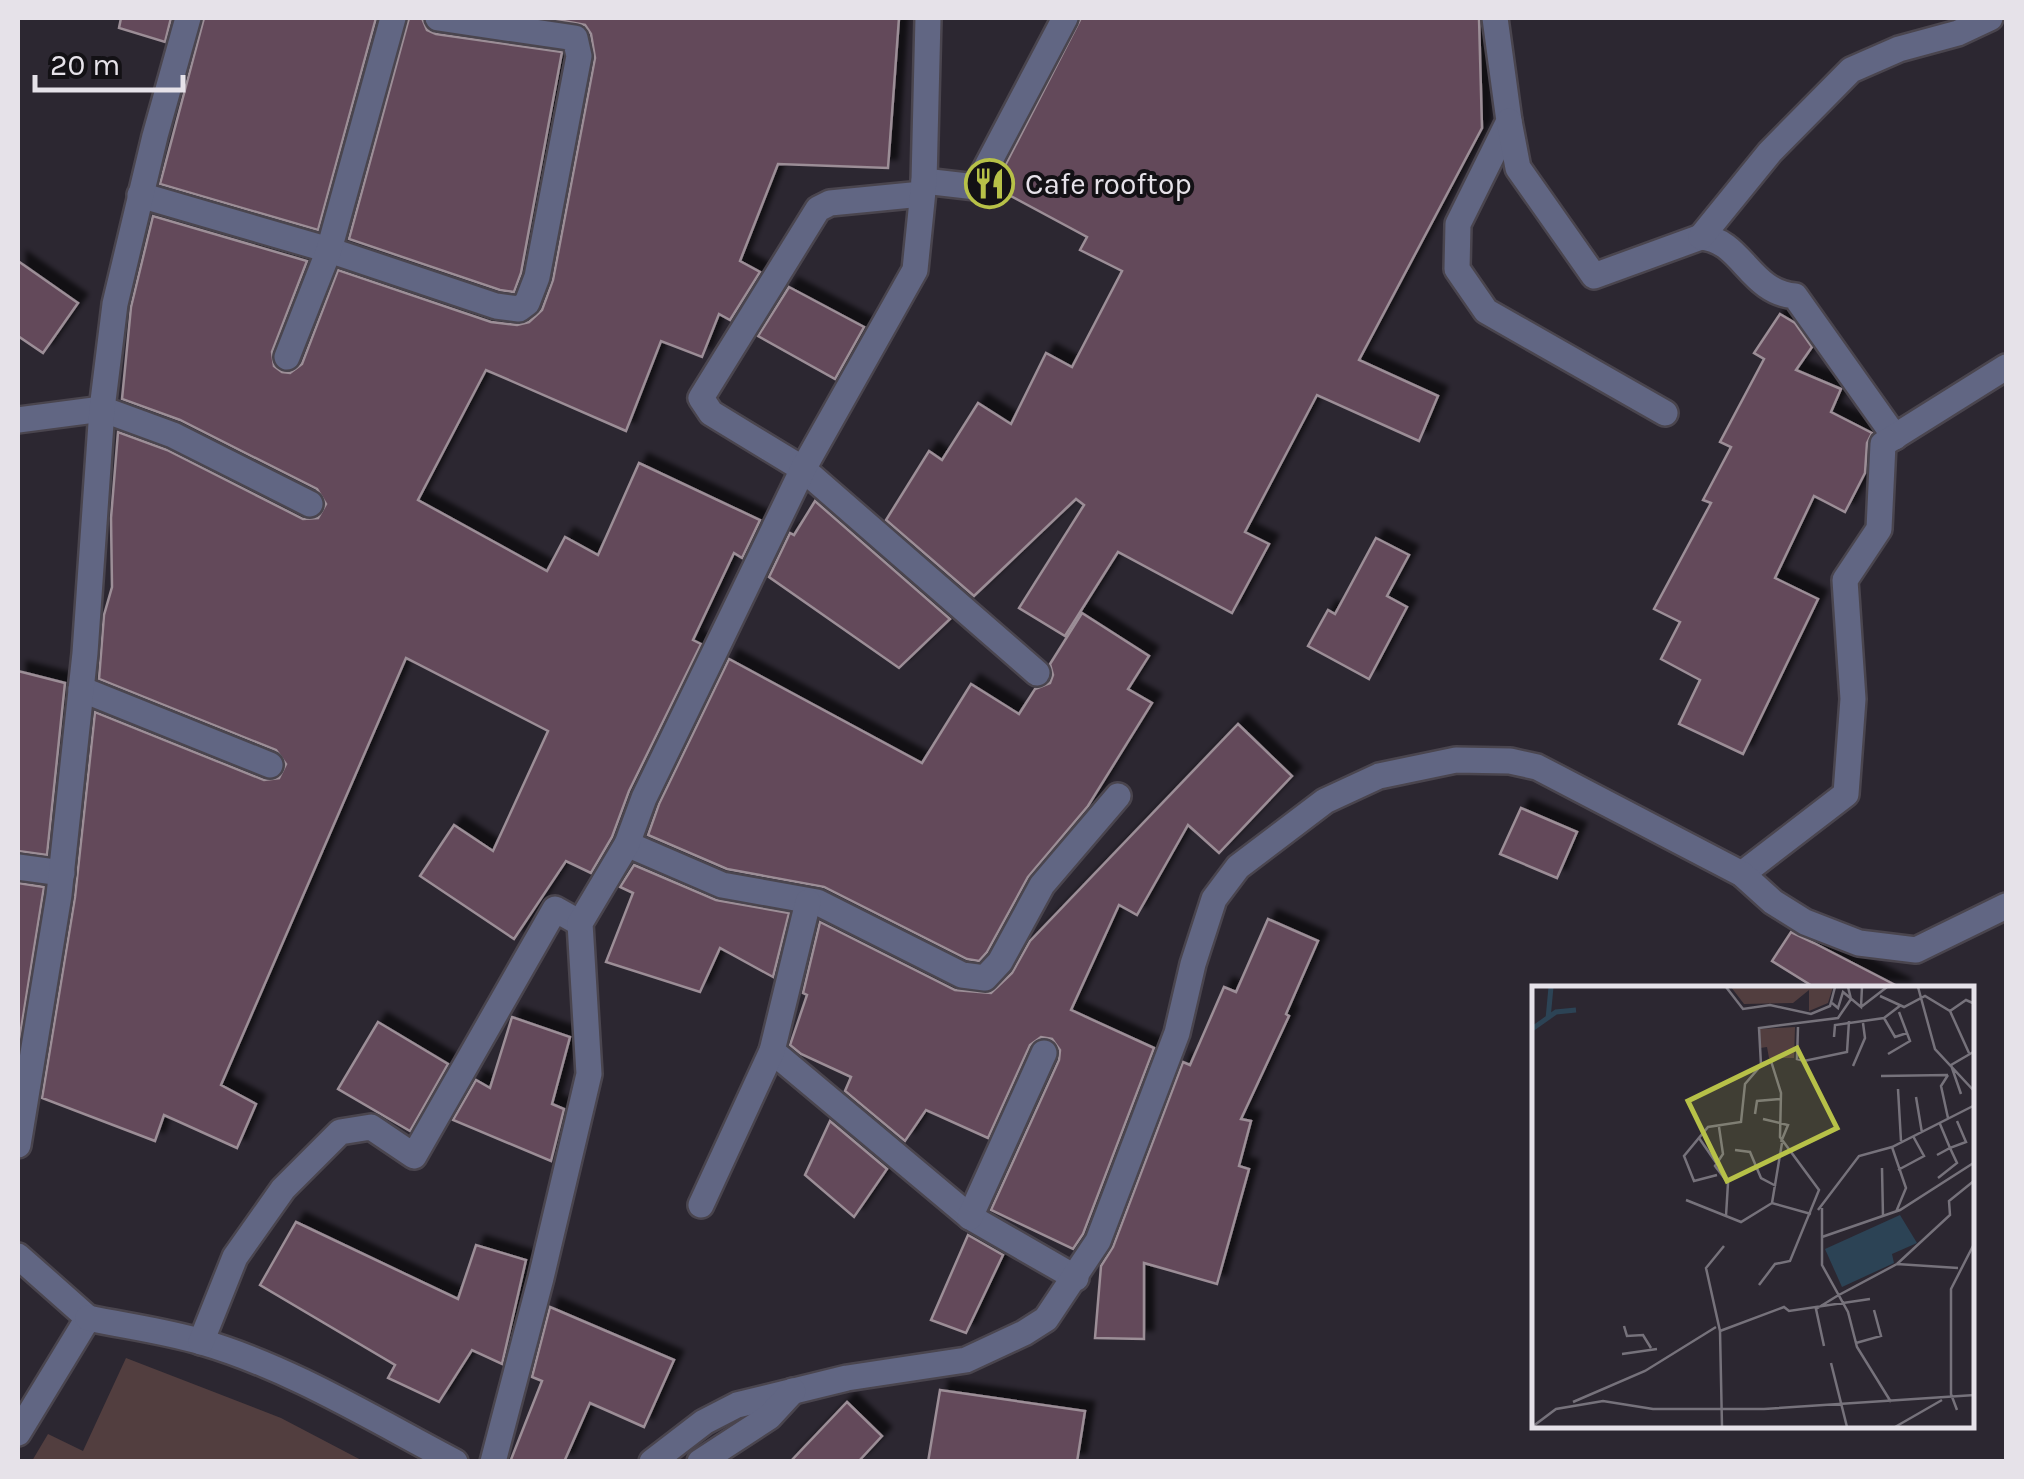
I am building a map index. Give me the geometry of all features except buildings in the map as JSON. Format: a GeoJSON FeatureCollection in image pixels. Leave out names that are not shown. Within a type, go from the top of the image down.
{"type":"FeatureCollection","features":[{"type":"Feature","properties":{"kind":"street"},"geometry":{"type":"LineString","coordinates":[[18,1145],[62,873],[114,304],[188,18]]}},
{"type":"Feature","properties":{"kind":"street"},"geometry":{"type":"LineString","coordinates":[[287,356],[329,250],[393,18]]}},
{"type":"Feature","properties":{"kind":"street"},"geometry":{"type":"LineString","coordinates":[[140,195],[329,250],[510,310],[519,309],[533,291],[580,56],[575,38],[438,18]]}},
{"type":"Feature","properties":{"kind":"street"},"geometry":{"type":"LineString","coordinates":[[493,1462],[589,1074],[580,923],[627,844],[644,798],[803,469],[916,270],[923,188],[928,18]]}},
{"type":"Feature","properties":{"kind":"street"},"geometry":{"type":"LineString","coordinates":[[1037,673],[803,469],[703,405],[703,391],[818,209],[830,203],[923,188],[976,187],[1065,18]]}},
{"type":"Feature","properties":{"kind":"street"},"geometry":{"type":"LineString","coordinates":[[1495,18],[1518,168],[1594,276],[1700,237],[1716,238],[1776,294],[1795,296],[1895,437]]}},
{"type":"Feature","properties":{"kind":"street"},"geometry":{"type":"LineString","coordinates":[[1700,237],[1770,152],[1851,70],[1990,18]]}},
{"type":"Feature","properties":{"kind":"street"},"geometry":{"type":"LineString","coordinates":[[1509,121],[1458,224],[1457,269],[1486,311],[1665,413]]}},
{"type":"Feature","properties":{"kind":"street"},"geometry":{"type":"LineString","coordinates":[[1742,874],[1846,794],[1853,700],[1845,580],[1879,529],[1883,444],[2006,367]]}},
{"type":"Feature","properties":{"kind":"street"},"geometry":{"type":"LineString","coordinates":[[18,420],[102,409],[173,435],[310,504]]}},
{"type":"Feature","properties":{"kind":"street"},"geometry":{"type":"LineString","coordinates":[[81,689],[270,765]]}},
{"type":"Feature","properties":{"kind":"street"},"geometry":{"type":"LineString","coordinates":[[652,1462],[704,1422],[738,1405],[794,1390],[966,1360],[1046,1319],[1098,1241],[1177,1032],[1214,899],[1238,866],[1325,800],[1380,776],[1456,760],[1510,760],[1536,767],[1742,874],[1773,902],[1805,922],[1859,943],[1916,950],[2006,906]]}},
{"type":"Feature","properties":{"kind":"street"},"geometry":{"type":"LineString","coordinates":[[627,844],[722,885],[817,902],[962,975],[985,978],[1000,962],[1042,885],[1118,796]]}},
{"type":"Feature","properties":{"kind":"street"},"geometry":{"type":"LineString","coordinates":[[18,867],[62,873]]}},
{"type":"Feature","properties":{"kind":"street"},"geometry":{"type":"LineString","coordinates":[[701,1205],[772,1051],[808,902]]}},
{"type":"Feature","properties":{"kind":"street"},"geometry":{"type":"LineString","coordinates":[[201,1342],[235,1257],[283,1189],[340,1132],[371,1128],[414,1156],[555,909],[580,923]]}},
{"type":"Feature","properties":{"kind":"street"},"geometry":{"type":"LineString","coordinates":[[772,1051],[970,1217],[1076,1278]]}},
{"type":"Feature","properties":{"kind":"street"},"geometry":{"type":"LineString","coordinates":[[970,1217],[1044,1054]]}},
{"type":"Feature","properties":{"kind":"street"},"geometry":{"type":"LineString","coordinates":[[18,1256],[88,1318],[201,1342],[282,1372],[455,1462]]}},
{"type":"Feature","properties":{"kind":"street"},"geometry":{"type":"LineString","coordinates":[[18,1433],[88,1318]]}},
{"type":"Feature","properties":{"kind":"street"},"geometry":{"type":"LineString","coordinates":[[700,1462],[769,1417],[794,1390]]}},
{"type":"Feature","properties":{"kind":"shaded area"},"geometry":{"type":"Polygon","coordinates":[[[126,1358],[281,1418],[363,1461],[32,1461],[48,1434],[83,1451],[126,1358]]]}},
{"type":"Feature","properties":{"kind":"place","name":"Cafe rooftop"},"geometry":{"type":"Point","coordinates":[990,184]}}]}
